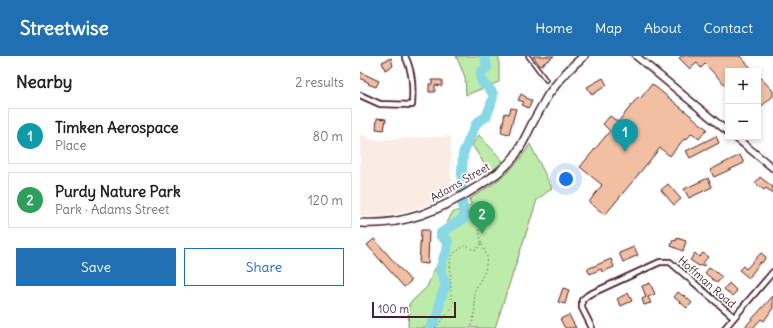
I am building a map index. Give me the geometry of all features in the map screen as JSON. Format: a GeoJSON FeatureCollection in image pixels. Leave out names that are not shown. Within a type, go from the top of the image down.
{"type":"FeatureCollection","features":[{"type":"Feature","properties":{"kind":"main road","name":"Adams Street"},"geometry":{"type":"LineString","coordinates":[[360,223],[383,222],[422,215],[464,197],[493,177],[515,156],[548,95],[564,74],[584,56]]}},
{"type":"Feature","properties":{"kind":"street"},"geometry":{"type":"LineString","coordinates":[[360,95],[380,104],[412,105],[413,85],[409,64],[405,56]]}},
{"type":"Feature","properties":{"kind":"street"},"geometry":{"type":"LineString","coordinates":[[636,56],[725,130]]}},
{"type":"Feature","properties":{"kind":"street"},"geometry":{"type":"LineString","coordinates":[[739,140],[773,168]]}},
{"type":"Feature","properties":{"kind":"street","name":"Hoffman Road"},"geometry":{"type":"LineString","coordinates":[[592,328],[582,308],[582,300],[588,295],[660,262],[670,262],[734,318]]}},
{"type":"Feature","properties":{"kind":"street"},"geometry":{"type":"LineString","coordinates":[[725,328],[773,272]]}},
{"type":"Feature","properties":{"kind":"lane"},"geometry":{"type":"LineString","coordinates":[[528,56],[546,80]]}},
{"type":"Feature","properties":{"kind":"path"},"geometry":{"type":"LineString","coordinates":[[464,197],[475,210],[482,242],[488,257],[485,271],[474,292],[475,312],[471,328]]}},
{"type":"Feature","properties":{"kind":"path"},"geometry":{"type":"LineString","coordinates":[[435,328],[447,312],[453,307],[454,302],[451,296],[450,260],[454,253],[466,245],[473,250],[477,249],[482,242]]}},
{"type":"Feature","properties":{"kind":"shaded area"},"geometry":{"type":"Polygon","coordinates":[[[360,134],[371,140],[451,136],[451,194],[425,206],[384,217],[360,216],[360,134]]]}},
{"type":"Feature","properties":{"kind":"green space"},"geometry":{"type":"Polygon","coordinates":[[[456,56],[499,56],[499,82],[466,95],[465,77],[456,56]]]}},
{"type":"Feature","properties":{"kind":"green space"},"geometry":{"type":"Polygon","coordinates":[[[479,135],[503,161],[490,173],[472,145],[479,135]]]}},
{"type":"Feature","properties":{"kind":"green space"},"geometry":{"type":"Polygon","coordinates":[[[530,144],[552,188],[537,200],[495,328],[408,328],[409,304],[427,287],[434,270],[448,249],[436,237],[447,223],[452,213],[471,205],[469,199],[504,176],[518,162],[530,144]]]}},
{"type":"Feature","properties":{"kind":"building"},"geometry":{"type":"Polygon","coordinates":[[[533,56],[554,56],[540,66],[533,56]]]}},
{"type":"Feature","properties":{"kind":"building"},"geometry":{"type":"Polygon","coordinates":[[[682,56],[740,56],[751,68],[725,68],[725,85],[705,64],[701,68],[697,63],[690,69],[679,58],[682,56]]]}},
{"type":"Feature","properties":{"kind":"building"},"geometry":{"type":"Polygon","coordinates":[[[391,58],[393,66],[385,70],[382,62],[391,58]]]}},
{"type":"Feature","properties":{"kind":"building"},"geometry":{"type":"Polygon","coordinates":[[[360,72],[379,81],[376,87],[368,84],[369,83],[360,78],[360,72]]]}},
{"type":"Feature","properties":{"kind":"building"},"geometry":{"type":"Polygon","coordinates":[[[603,78],[607,85],[592,95],[587,87],[603,78]]]}},
{"type":"Feature","properties":{"kind":"building"},"geometry":{"type":"Polygon","coordinates":[[[761,78],[773,91],[773,96],[762,106],[761,78]]]}},
{"type":"Feature","properties":{"kind":"building"},"geometry":{"type":"Polygon","coordinates":[[[432,80],[442,80],[442,86],[435,85],[435,92],[429,92],[429,84],[432,84],[432,80]]]}},
{"type":"Feature","properties":{"kind":"building"},"geometry":{"type":"Polygon","coordinates":[[[652,84],[707,129],[699,139],[692,133],[686,140],[684,139],[670,156],[660,148],[605,215],[589,202],[602,185],[580,167],[610,131],[603,124],[610,116],[618,122],[638,97],[640,99],[652,84]]]}},
{"type":"Feature","properties":{"kind":"building"},"geometry":{"type":"Polygon","coordinates":[[[521,94],[532,101],[529,108],[522,105],[524,102],[518,100],[521,94]]]}},
{"type":"Feature","properties":{"kind":"building"},"geometry":{"type":"Polygon","coordinates":[[[511,108],[516,109],[509,134],[501,132],[505,113],[509,114],[511,108]]]}},
{"type":"Feature","properties":{"kind":"building"},"geometry":{"type":"Polygon","coordinates":[[[377,118],[386,119],[384,130],[376,129],[377,118]]]}},
{"type":"Feature","properties":{"kind":"building"},"geometry":{"type":"Polygon","coordinates":[[[716,136],[719,143],[690,158],[686,151],[716,136]]]}},
{"type":"Feature","properties":{"kind":"building"},"geometry":{"type":"Polygon","coordinates":[[[740,155],[744,163],[714,177],[710,170],[740,155]]]}},
{"type":"Feature","properties":{"kind":"building"},"geometry":{"type":"Polygon","coordinates":[[[760,177],[773,187],[773,193],[766,188],[764,190],[755,183],[760,177]]]}},
{"type":"Feature","properties":{"kind":"building"},"geometry":{"type":"Polygon","coordinates":[[[708,178],[712,187],[689,198],[684,189],[708,178]]]}},
{"type":"Feature","properties":{"kind":"building"},"geometry":{"type":"Polygon","coordinates":[[[668,184],[681,199],[674,205],[661,190],[668,184]]]}},
{"type":"Feature","properties":{"kind":"building"},"geometry":{"type":"Polygon","coordinates":[[[421,230],[429,230],[428,264],[419,263],[421,230]]]}},
{"type":"Feature","properties":{"kind":"building"},"geometry":{"type":"Polygon","coordinates":[[[677,238],[686,241],[683,251],[671,246],[673,240],[676,241],[677,238]]]}},
{"type":"Feature","properties":{"kind":"building"},"geometry":{"type":"Polygon","coordinates":[[[374,239],[411,281],[404,287],[367,245],[374,239]]]}},
{"type":"Feature","properties":{"kind":"building"},"geometry":{"type":"Polygon","coordinates":[[[634,247],[638,255],[623,262],[619,253],[634,247]]]}},
{"type":"Feature","properties":{"kind":"building"},"geometry":{"type":"Polygon","coordinates":[[[695,253],[699,257],[703,253],[708,257],[703,263],[706,265],[699,266],[690,260],[695,253]]]}},
{"type":"Feature","properties":{"kind":"building"},"geometry":{"type":"Polygon","coordinates":[[[761,253],[766,257],[762,263],[760,262],[749,278],[739,270],[743,266],[746,269],[761,253]]]}},
{"type":"Feature","properties":{"kind":"building"},"geometry":{"type":"Polygon","coordinates":[[[611,259],[614,267],[602,272],[601,269],[590,274],[587,269],[611,259]]]}},
{"type":"Feature","properties":{"kind":"building"},"geometry":{"type":"Polygon","coordinates":[[[709,268],[722,277],[717,283],[705,273],[709,268]]]}},
{"type":"Feature","properties":{"kind":"building"},"geometry":{"type":"Polygon","coordinates":[[[650,283],[655,294],[648,297],[651,303],[644,305],[642,299],[646,297],[642,286],[650,283]]]}},
{"type":"Feature","properties":{"kind":"building"},"geometry":{"type":"Polygon","coordinates":[[[729,283],[737,291],[732,296],[724,289],[729,283]]]}},
{"type":"Feature","properties":{"kind":"building"},"geometry":{"type":"Polygon","coordinates":[[[563,288],[569,290],[565,304],[558,302],[563,288]]]}},
{"type":"Feature","properties":{"kind":"building"},"geometry":{"type":"Polygon","coordinates":[[[678,292],[683,296],[684,295],[692,303],[687,308],[674,297],[678,292]]]}},
{"type":"Feature","properties":{"kind":"building"},"geometry":{"type":"Polygon","coordinates":[[[628,293],[632,301],[621,306],[617,299],[628,293]]]}},
{"type":"Feature","properties":{"kind":"building"},"geometry":{"type":"Polygon","coordinates":[[[773,296],[773,308],[764,321],[761,319],[753,328],[744,328],[773,296]]]}},
{"type":"Feature","properties":{"kind":"building"},"geometry":{"type":"Polygon","coordinates":[[[569,315],[576,328],[565,328],[560,319],[569,315]]]}},
{"type":"Feature","properties":{"kind":"waterway"},"geometry":{"type":"LineString","coordinates":[[430,328],[438,314],[441,297],[446,285],[440,270],[447,251],[448,242],[441,236],[441,233],[463,219],[464,216],[461,190],[463,154],[476,124],[486,117],[493,98],[493,94],[482,82],[480,76],[481,72],[487,68],[485,56]]}},
{"type":"Feature","properties":{"kind":"place","name":"Timken Aerospace"},"geometry":{"type":"Point","coordinates":[625,152]}},
{"type":"Feature","properties":{"kind":"place","name":"Purdy Nature Park"},"geometry":{"type":"Point","coordinates":[482,234]}}]}
